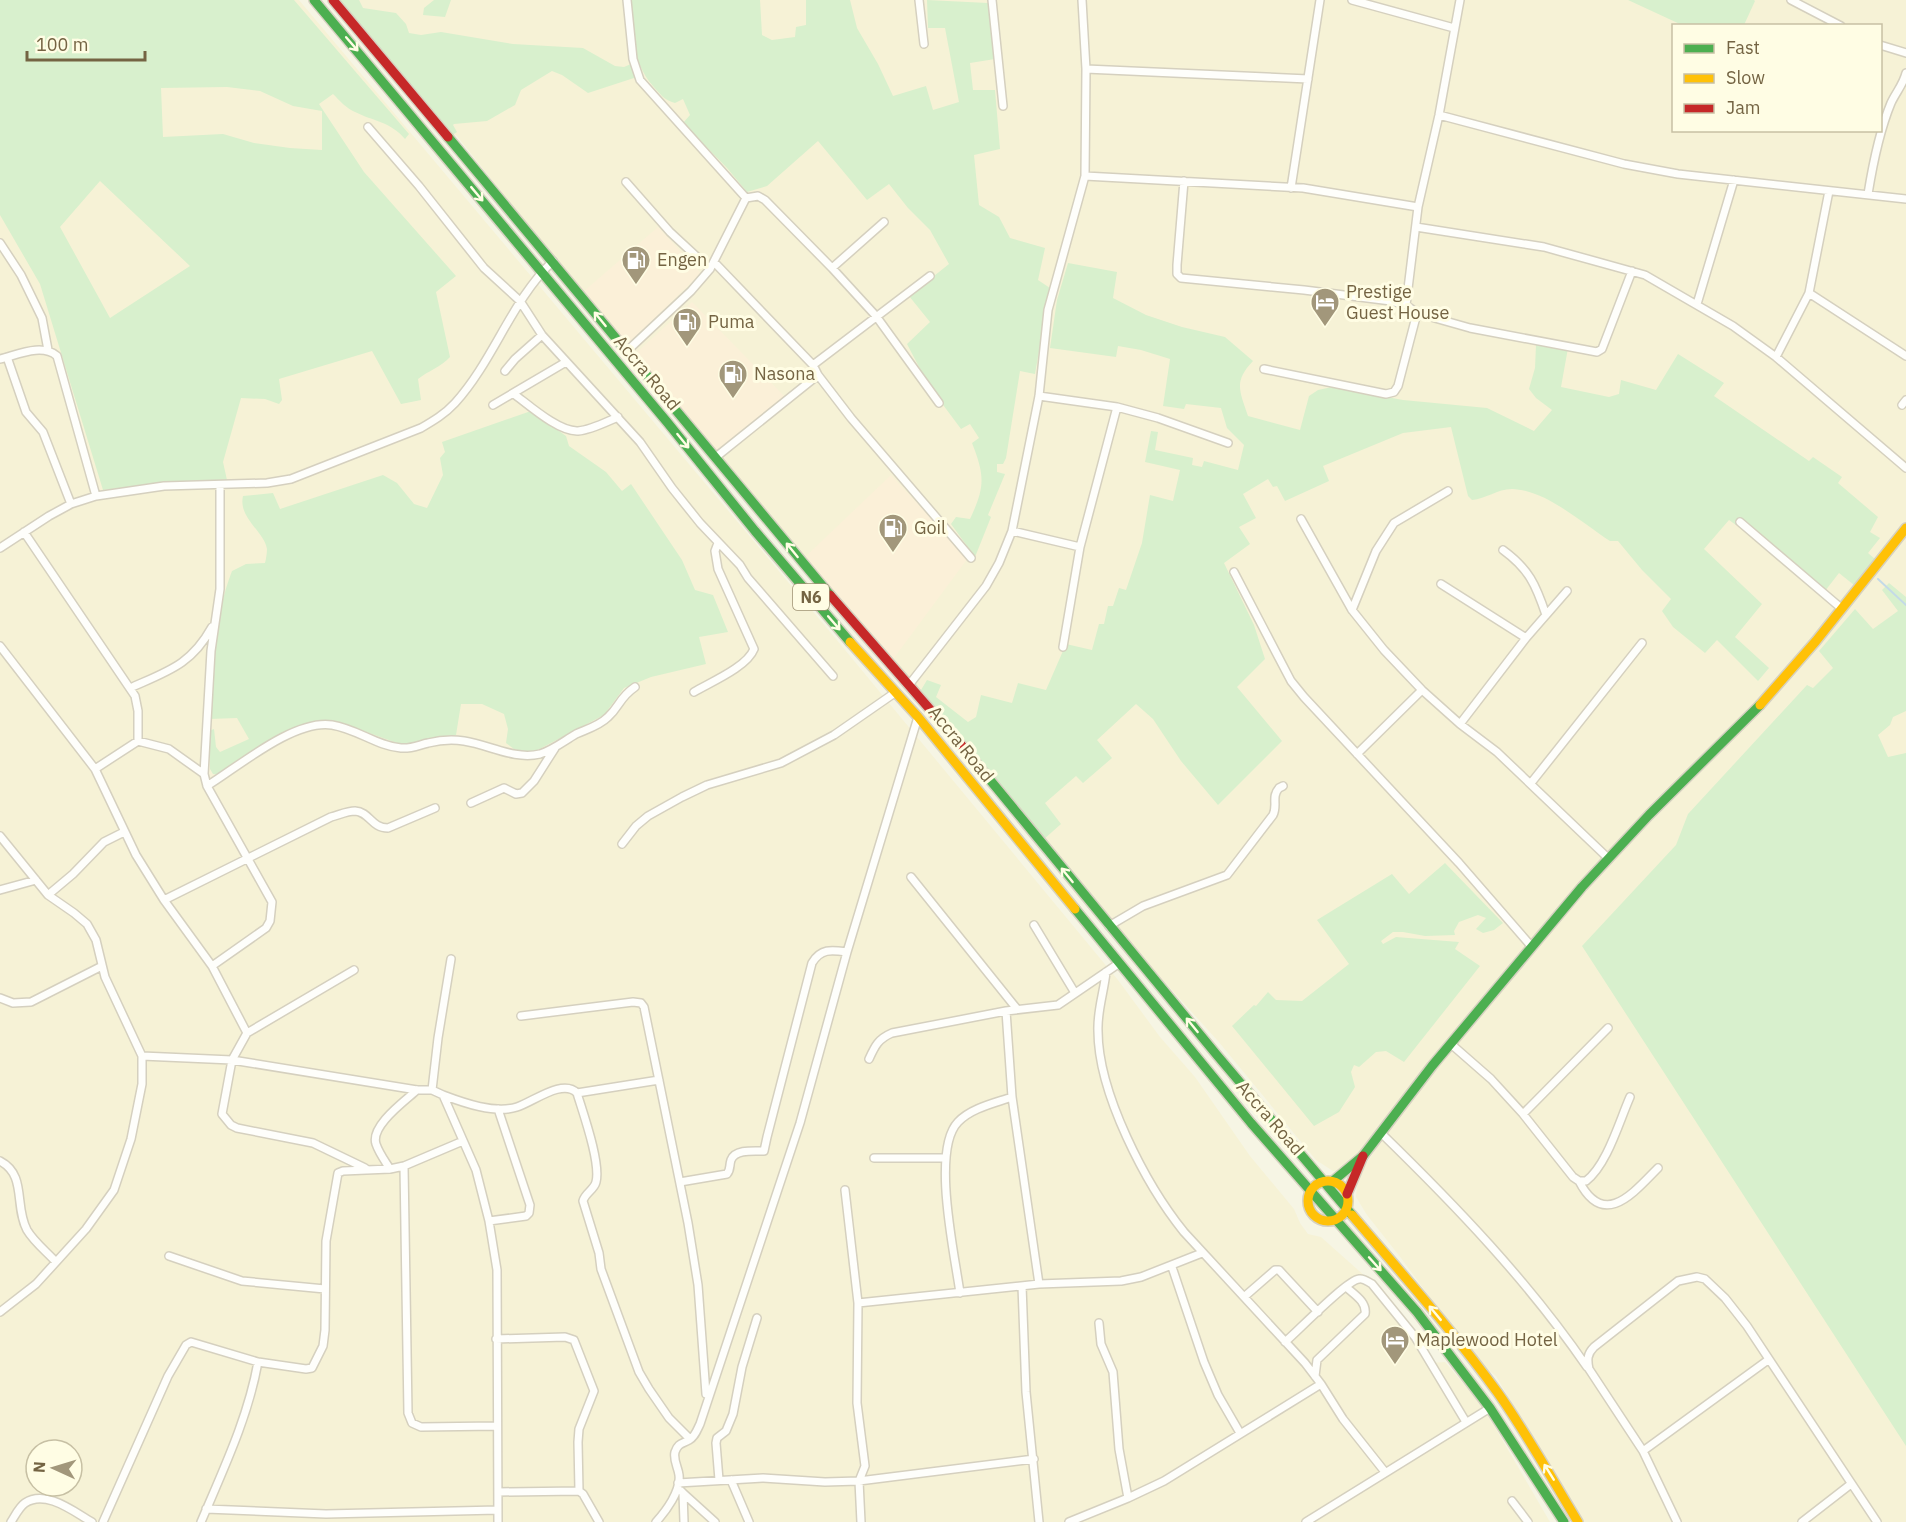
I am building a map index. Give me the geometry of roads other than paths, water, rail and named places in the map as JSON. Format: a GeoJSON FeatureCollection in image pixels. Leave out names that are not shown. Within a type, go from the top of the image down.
{"type":"FeatureCollection","features":[{"type":"Feature","properties":{"kind":"main road","name":"Accra Road"},"geometry":{"type":"LineString","coordinates":[[314,0],[789,571],[918,717],[1201,1063],[1417,1312],[1490,1407],[1560,1521]]}},
{"type":"Feature","properties":{"kind":"main road","name":"Accra Road"},"geometry":{"type":"LineString","coordinates":[[333,0],[554,261],[817,580],[966,750],[1215,1054],[1329,1181],[1347,1209],[1448,1328],[1498,1394],[1559,1488],[1578,1522]]}},
{"type":"Feature","properties":{"kind":"main road"},"geometry":{"type":"LineString","coordinates":[[1336,1220],[1347,1209],[1347,1194],[1364,1156],[1432,1066],[1557,915],[1608,859],[1772,693],[1906,528]]}},
{"type":"Feature","properties":{"kind":"main road"},"geometry":{"type":"LineString","coordinates":[[1201,1063],[1215,1054]]}},
{"type":"Feature","properties":{"kind":"main road"},"geometry":{"type":"LineString","coordinates":[[1311,1192],[1318,1184],[1329,1181],[1364,1156]]}},
{"type":"Feature","properties":{"kind":"main road"},"geometry":{"type":"LineString","coordinates":[[1329,1181],[1342,1186],[1347,1194]]}},
{"type":"Feature","properties":{"kind":"street"},"geometry":{"type":"LineString","coordinates":[[627,0],[633,59],[640,80],[746,198]]}},
{"type":"Feature","properties":{"kind":"street"},"geometry":{"type":"LineString","coordinates":[[920,0],[924,44]]}},
{"type":"Feature","properties":{"kind":"street"},"geometry":{"type":"LineString","coordinates":[[992,0],[1003,106]]}},
{"type":"Feature","properties":{"kind":"street"},"geometry":{"type":"LineString","coordinates":[[909,685],[986,586],[999,563],[1012,531],[1039,396],[1048,310],[1085,177],[1086,69],[1082,0]]}},
{"type":"Feature","properties":{"kind":"street"},"geometry":{"type":"LineString","coordinates":[[1291,188],[1320,0]]}},
{"type":"Feature","properties":{"kind":"street"},"geometry":{"type":"LineString","coordinates":[[1353,0],[1454,28]]}},
{"type":"Feature","properties":{"kind":"street"},"geometry":{"type":"LineString","coordinates":[[1406,305],[1418,207],[1439,115],[1460,0]]}},
{"type":"Feature","properties":{"kind":"street"},"geometry":{"type":"LineString","coordinates":[[1791,0],[1837,24]]}},
{"type":"Feature","properties":{"kind":"street"},"geometry":{"type":"LineString","coordinates":[[1882,45],[1906,53]]}},
{"type":"Feature","properties":{"kind":"street"},"geometry":{"type":"LineString","coordinates":[[1086,69],[1308,79]]}},
{"type":"Feature","properties":{"kind":"street"},"geometry":{"type":"LineString","coordinates":[[1882,131],[1892,101],[1901,88],[1906,73]]}},
{"type":"Feature","properties":{"kind":"street"},"geometry":{"type":"LineString","coordinates":[[1439,115],[1624,164],[1678,174],[1906,199]]}},
{"type":"Feature","properties":{"kind":"street"},"geometry":{"type":"LineString","coordinates":[[368,127],[419,186],[484,268],[520,301],[542,335],[640,442],[672,488],[718,543],[740,565],[748,578],[832,676]]}},
{"type":"Feature","properties":{"kind":"street"},"geometry":{"type":"LineString","coordinates":[[1868,194],[1882,132]]}},
{"type":"Feature","properties":{"kind":"street"},"geometry":{"type":"LineString","coordinates":[[1085,177],[1291,188],[1418,207]]}},
{"type":"Feature","properties":{"kind":"street"},"geometry":{"type":"LineString","coordinates":[[1697,304],[1734,180]]}},
{"type":"Feature","properties":{"kind":"street"},"geometry":{"type":"LineString","coordinates":[[1184,181],[1176,265],[1177,274],[1181,278],[1391,301],[1406,305],[1417,313],[1470,328],[1597,352],[1602,349],[1632,271]]}},
{"type":"Feature","properties":{"kind":"street"},"geometry":{"type":"LineString","coordinates":[[626,182],[670,232],[712,265],[813,364],[818,375],[851,418],[971,558]]}},
{"type":"Feature","properties":{"kind":"street"},"geometry":{"type":"LineString","coordinates":[[1776,357],[1809,293],[1829,191]]}},
{"type":"Feature","properties":{"kind":"street"},"geometry":{"type":"LineString","coordinates":[[746,198],[758,196],[765,200],[832,268],[876,316],[939,403]]}},
{"type":"Feature","properties":{"kind":"street"},"geometry":{"type":"LineString","coordinates":[[627,351],[691,291],[712,265],[746,198]]}},
{"type":"Feature","properties":{"kind":"street"},"geometry":{"type":"LineString","coordinates":[[832,268],[884,222]]}},
{"type":"Feature","properties":{"kind":"street"},"geometry":{"type":"LineString","coordinates":[[1416,227],[1544,247],[1632,271],[1668,287],[1733,326],[1776,357],[1906,468]]}},
{"type":"Feature","properties":{"kind":"street"},"geometry":{"type":"LineString","coordinates":[[0,243],[21,275],[42,318],[48,350]]}},
{"type":"Feature","properties":{"kind":"street"},"geometry":{"type":"LineString","coordinates":[[0,548],[71,504],[96,496],[164,486],[220,486],[291,479],[421,428],[440,417],[455,403],[480,370],[520,301],[554,261]]}},
{"type":"Feature","properties":{"kind":"street"},"geometry":{"type":"LineString","coordinates":[[813,364],[930,276]]}},
{"type":"Feature","properties":{"kind":"street"},"geometry":{"type":"LineString","coordinates":[[1809,293],[1906,356]]}},
{"type":"Feature","properties":{"kind":"street"},"geometry":{"type":"LineString","coordinates":[[1264,369],[1386,394],[1394,392],[1398,386],[1417,313]]}},
{"type":"Feature","properties":{"kind":"street"},"geometry":{"type":"LineString","coordinates":[[505,371],[542,335]]}},
{"type":"Feature","properties":{"kind":"street"},"geometry":{"type":"LineString","coordinates":[[71,504],[43,432],[26,412],[3,358],[36,350],[48,350],[57,356],[96,496]]}},
{"type":"Feature","properties":{"kind":"street"},"geometry":{"type":"LineString","coordinates":[[493,405],[566,362]]}},
{"type":"Feature","properties":{"kind":"street"},"geometry":{"type":"LineString","coordinates":[[716,457],[818,375]]}},
{"type":"Feature","properties":{"kind":"street"},"geometry":{"type":"LineString","coordinates":[[514,394],[558,425],[569,430],[580,431],[618,417]]}},
{"type":"Feature","properties":{"kind":"street"},"geometry":{"type":"LineString","coordinates":[[1039,396],[1116,407],[1158,418],[1228,443]]}},
{"type":"Feature","properties":{"kind":"street"},"geometry":{"type":"LineString","coordinates":[[1064,647],[1080,547],[1116,407]]}},
{"type":"Feature","properties":{"kind":"street"},"geometry":{"type":"LineString","coordinates":[[212,966],[266,928],[270,921],[272,902],[207,786],[204,774],[211,651],[220,589],[220,486]]}},
{"type":"Feature","properties":{"kind":"street"},"geometry":{"type":"LineString","coordinates":[[1352,610],[1376,551],[1394,523],[1448,491]]}},
{"type":"Feature","properties":{"kind":"street"},"geometry":{"type":"LineString","coordinates":[[1301,519],[1352,610],[1384,650],[1422,690],[1460,724],[1497,752],[1608,859]]}},
{"type":"Feature","properties":{"kind":"street"},"geometry":{"type":"LineString","coordinates":[[1740,522],[1841,609]]}},
{"type":"Feature","properties":{"kind":"street"},"geometry":{"type":"LineString","coordinates":[[1012,531],[1080,547]]}},
{"type":"Feature","properties":{"kind":"street"},"geometry":{"type":"LineString","coordinates":[[24,532],[135,696],[138,711],[138,741]]}},
{"type":"Feature","properties":{"kind":"street"},"geometry":{"type":"LineString","coordinates":[[694,692],[736,668],[752,654],[754,649],[718,569],[715,551],[718,543]]}},
{"type":"Feature","properties":{"kind":"street"},"geometry":{"type":"LineString","coordinates":[[1503,550],[1529,574],[1538,590],[1546,615]]}},
{"type":"Feature","properties":{"kind":"street"},"geometry":{"type":"LineString","coordinates":[[1234,572],[1291,681],[1459,863],[1532,947]]}},
{"type":"Feature","properties":{"kind":"street"},"geometry":{"type":"LineString","coordinates":[[1441,584],[1526,638]]}},
{"type":"Feature","properties":{"kind":"street"},"geometry":{"type":"LineString","coordinates":[[1460,724],[1526,638],[1567,591]]}},
{"type":"Feature","properties":{"kind":"street"},"geometry":{"type":"LineString","coordinates":[[130,688],[174,668],[189,658],[202,646],[215,622]]}},
{"type":"Feature","properties":{"kind":"street"},"geometry":{"type":"LineString","coordinates":[[1531,783],[1642,644]]}},
{"type":"Feature","properties":{"kind":"street"},"geometry":{"type":"LineString","coordinates":[[0,646],[95,769],[124,832],[164,900],[212,966],[247,1034]]}},
{"type":"Feature","properties":{"kind":"street"},"geometry":{"type":"LineString","coordinates":[[207,786],[270,744],[309,727],[321,725],[342,727],[377,742],[405,748],[440,740],[453,740],[466,741],[514,755],[535,754],[555,748],[579,733],[599,725],[609,717],[624,695],[635,687]]}},
{"type":"Feature","properties":{"kind":"street"},"geometry":{"type":"LineString","coordinates":[[1357,754],[1422,690]]}},
{"type":"Feature","properties":{"kind":"street"},"geometry":{"type":"LineString","coordinates":[[622,844],[636,826],[648,816],[682,797],[707,785],[781,763],[834,735],[896,692]]}},
{"type":"Feature","properties":{"kind":"street"},"geometry":{"type":"LineString","coordinates":[[684,1522],[674,1454],[680,1443],[690,1439],[700,1424],[706,1400],[800,1122],[847,952],[918,717]]}},
{"type":"Feature","properties":{"kind":"street"},"geometry":{"type":"LineString","coordinates":[[95,769],[138,741],[169,749],[204,774]]}},
{"type":"Feature","properties":{"kind":"street"},"geometry":{"type":"LineString","coordinates":[[471,803],[504,788],[516,794],[522,793],[534,781],[555,748]]}},
{"type":"Feature","properties":{"kind":"street"},"geometry":{"type":"LineString","coordinates":[[1109,926],[1143,906],[1227,875],[1273,815],[1275,792],[1283,786]]}},
{"type":"Feature","properties":{"kind":"street"},"geometry":{"type":"LineString","coordinates":[[164,900],[332,817],[356,811],[364,814],[381,828],[388,828],[435,808]]}},
{"type":"Feature","properties":{"kind":"street"},"geometry":{"type":"LineString","coordinates":[[48,896],[104,843],[124,832]]}},
{"type":"Feature","properties":{"kind":"street"},"geometry":{"type":"LineString","coordinates":[[0,836],[48,896],[87,924],[96,940],[105,977],[142,1056],[142,1084],[138,1113],[114,1190],[86,1229],[36,1284],[0,1312]]}},
{"type":"Feature","properties":{"kind":"street"},"geometry":{"type":"LineString","coordinates":[[911,877],[1017,1009]]}},
{"type":"Feature","properties":{"kind":"street"},"geometry":{"type":"LineString","coordinates":[[0,890],[36,880]]}},
{"type":"Feature","properties":{"kind":"street"},"geometry":{"type":"LineString","coordinates":[[1034,925],[1075,993]]}},
{"type":"Feature","properties":{"kind":"street"},"geometry":{"type":"LineString","coordinates":[[680,1182],[727,1174],[732,1158],[736,1154],[764,1151],[812,963],[815,958],[827,950],[847,952]]}},
{"type":"Feature","properties":{"kind":"street"},"geometry":{"type":"LineString","coordinates":[[432,1090],[438,1038],[452,959]]}},
{"type":"Feature","properties":{"kind":"street"},"geometry":{"type":"LineString","coordinates":[[869,1059],[875,1045],[882,1037],[892,1033],[1017,1009],[1058,1005],[1118,964]]}},
{"type":"Feature","properties":{"kind":"street"},"geometry":{"type":"LineString","coordinates":[[0,998],[13,1003],[31,1002],[102,966]]}},
{"type":"Feature","properties":{"kind":"street"},"geometry":{"type":"LineString","coordinates":[[354,970],[247,1034],[232,1060],[222,1114],[231,1125],[249,1132],[313,1143],[366,1169]]}},
{"type":"Feature","properties":{"kind":"street"},"geometry":{"type":"LineString","coordinates":[[1106,972],[1098,1017],[1104,1075],[1112,1100],[1146,1177],[1167,1211],[1202,1253],[1315,1376],[1343,1419],[1385,1472]]}},
{"type":"Feature","properties":{"kind":"street"},"geometry":{"type":"LineString","coordinates":[[521,1016],[633,1002],[641,1003],[644,1007],[680,1182],[698,1285],[706,1400]]}},
{"type":"Feature","properties":{"kind":"street"},"geometry":{"type":"LineString","coordinates":[[1006,1011],[1012,1097],[1039,1284]]}},
{"type":"Feature","properties":{"kind":"street"},"geometry":{"type":"LineString","coordinates":[[1523,1114],[1608,1029]]}},
{"type":"Feature","properties":{"kind":"street"},"geometry":{"type":"LineString","coordinates":[[1451,1044],[1491,1079],[1523,1114],[1573,1177],[1579,1180],[1586,1181],[1592,1177],[1604,1158],[1630,1098]]}},
{"type":"Feature","properties":{"kind":"street"},"geometry":{"type":"LineString","coordinates":[[142,1056],[232,1060],[432,1090],[498,1109],[514,1108],[565,1087],[575,1090],[589,1133],[596,1172],[596,1182],[584,1196],[583,1201],[602,1269],[639,1372],[669,1418],[690,1439]]}},
{"type":"Feature","properties":{"kind":"street"},"geometry":{"type":"LineString","coordinates":[[577,1093],[659,1080]]}},
{"type":"Feature","properties":{"kind":"street"},"geometry":{"type":"LineString","coordinates":[[390,1169],[376,1144],[375,1136],[379,1126],[417,1089]]}},
{"type":"Feature","properties":{"kind":"street"},"geometry":{"type":"LineString","coordinates":[[443,1095],[476,1170],[489,1221],[497,1270],[498,1522]]}},
{"type":"Feature","properties":{"kind":"street"},"geometry":{"type":"LineString","coordinates":[[960,1293],[946,1194],[945,1158],[952,1129],[959,1120],[974,1111],[1012,1097]]}},
{"type":"Feature","properties":{"kind":"street"},"geometry":{"type":"LineString","coordinates":[[489,1221],[526,1216],[530,1205],[498,1109]]}},
{"type":"Feature","properties":{"kind":"street"},"geometry":{"type":"LineString","coordinates":[[1381,1133],[1446,1197],[1503,1258],[1554,1321],[1643,1451],[1677,1522]]}},
{"type":"Feature","properties":{"kind":"street"},"geometry":{"type":"LineString","coordinates":[[103,1522],[168,1377],[186,1345],[191,1341],[258,1362],[312,1368],[323,1346],[326,1241],[338,1173],[404,1166],[463,1141]]}},
{"type":"Feature","properties":{"kind":"street"},"geometry":{"type":"LineString","coordinates":[[874,1158],[945,1158]]}},
{"type":"Feature","properties":{"kind":"street"},"geometry":{"type":"LineString","coordinates":[[0,1161],[14,1171],[18,1181],[26,1227],[56,1262]]}},
{"type":"Feature","properties":{"kind":"street"},"geometry":{"type":"LineString","coordinates":[[404,1166],[408,1413],[412,1423],[421,1427],[497,1426]]}},
{"type":"Feature","properties":{"kind":"street"},"geometry":{"type":"LineString","coordinates":[[1579,1180],[1591,1197],[1603,1204],[1614,1205],[1629,1197],[1658,1168]]}},
{"type":"Feature","properties":{"kind":"street"},"geometry":{"type":"LineString","coordinates":[[845,1190],[858,1303],[857,1403],[865,1466],[859,1481],[861,1522]]}},
{"type":"Feature","properties":{"kind":"street"},"geometry":{"type":"LineString","coordinates":[[858,1303],[1039,1284],[1121,1281],[1172,1267],[1202,1253]]}},
{"type":"Feature","properties":{"kind":"street"},"geometry":{"type":"LineString","coordinates":[[169,1256],[242,1281],[325,1289]]}},
{"type":"Feature","properties":{"kind":"street"},"geometry":{"type":"LineString","coordinates":[[1172,1267],[1204,1362],[1218,1395],[1240,1433]]}},
{"type":"Feature","properties":{"kind":"street"},"geometry":{"type":"LineString","coordinates":[[1244,1297],[1275,1270],[1279,1270],[1318,1312]]}},
{"type":"Feature","properties":{"kind":"street"},"geometry":{"type":"LineString","coordinates":[[1588,1369],[1587,1360],[1594,1347],[1678,1281],[1697,1277],[1705,1279],[1725,1298],[1747,1326],[1878,1522]]}},
{"type":"Feature","properties":{"kind":"street"},"geometry":{"type":"LineString","coordinates":[[1285,1342],[1346,1287],[1360,1279],[1372,1284],[1415,1336],[1466,1422]]}},
{"type":"Feature","properties":{"kind":"street"},"geometry":{"type":"LineString","coordinates":[[1022,1286],[1026,1392],[1039,1522]]}},
{"type":"Feature","properties":{"kind":"street"},"geometry":{"type":"LineString","coordinates":[[1315,1376],[1317,1360],[1365,1314],[1364,1304],[1346,1287]]}},
{"type":"Feature","properties":{"kind":"street"},"geometry":{"type":"LineString","coordinates":[[718,1480],[717,1438],[726,1431],[733,1414],[742,1367],[757,1318]]}},
{"type":"Feature","properties":{"kind":"street"},"geometry":{"type":"LineString","coordinates":[[1099,1323],[1101,1344],[1113,1372],[1119,1449],[1128,1498]]}},
{"type":"Feature","properties":{"kind":"street"},"geometry":{"type":"LineString","coordinates":[[496,1339],[565,1337],[574,1340],[594,1391],[579,1429],[579,1491]]}},
{"type":"Feature","properties":{"kind":"street"},"geometry":{"type":"LineString","coordinates":[[1643,1451],[1768,1360]]}},
{"type":"Feature","properties":{"kind":"street"},"geometry":{"type":"LineString","coordinates":[[201,1522],[246,1410],[258,1362]]}},
{"type":"Feature","properties":{"kind":"street"},"geometry":{"type":"LineString","coordinates":[[1069,1522],[1164,1481],[1321,1384]]}},
{"type":"Feature","properties":{"kind":"street"},"geometry":{"type":"LineString","coordinates":[[1306,1522],[1490,1407]]}},
{"type":"Feature","properties":{"kind":"street"},"geometry":{"type":"LineString","coordinates":[[656,1522],[666,1511],[679,1488],[718,1480],[763,1478],[825,1482],[859,1481],[1034,1459]]}},
{"type":"Feature","properties":{"kind":"street"},"geometry":{"type":"LineString","coordinates":[[731,1480],[749,1522]]}},
{"type":"Feature","properties":{"kind":"street"},"geometry":{"type":"LineString","coordinates":[[1802,1522],[1851,1484]]}},
{"type":"Feature","properties":{"kind":"street"},"geometry":{"type":"LineString","coordinates":[[679,1488],[715,1522]]}},
{"type":"Feature","properties":{"kind":"street"},"geometry":{"type":"LineString","coordinates":[[498,1492],[579,1491],[599,1522]]}},
{"type":"Feature","properties":{"kind":"street"},"geometry":{"type":"LineString","coordinates":[[11,1522],[25,1503],[40,1498],[58,1504],[92,1522]]}},
{"type":"Feature","properties":{"kind":"street"},"geometry":{"type":"LineString","coordinates":[[1512,1501],[1528,1522]]}},
{"type":"Feature","properties":{"kind":"street"},"geometry":{"type":"LineString","coordinates":[[206,1509],[326,1518],[498,1510]]}},
{"type":"Feature","properties":{"kind":"street"},"geometry":{"type":"LineString","coordinates":[[415,1514],[415,1522]]}},
{"type":"Feature","properties":{"kind":"waterway"},"geometry":{"type":"LineString","coordinates":[[1878,579],[1906,605]]}},
{"type":"Feature","properties":{"kind":"place","name":"Engen"},"geometry":{"type":"Point","coordinates":[636,286]}},
{"type":"Feature","properties":{"kind":"place","name":"Prestige Guest House"},"geometry":{"type":"Point","coordinates":[1325,328]}},
{"type":"Feature","properties":{"kind":"place","name":"Puma"},"geometry":{"type":"Point","coordinates":[687,348]}},
{"type":"Feature","properties":{"kind":"place","name":"Nasona"},"geometry":{"type":"Point","coordinates":[733,400]}},
{"type":"Feature","properties":{"kind":"place","name":"Goil"},"geometry":{"type":"Point","coordinates":[893,554]}},
{"type":"Feature","properties":{"kind":"place","name":"Maplewood Hotel"},"geometry":{"type":"Point","coordinates":[1395,1366]}}]}
